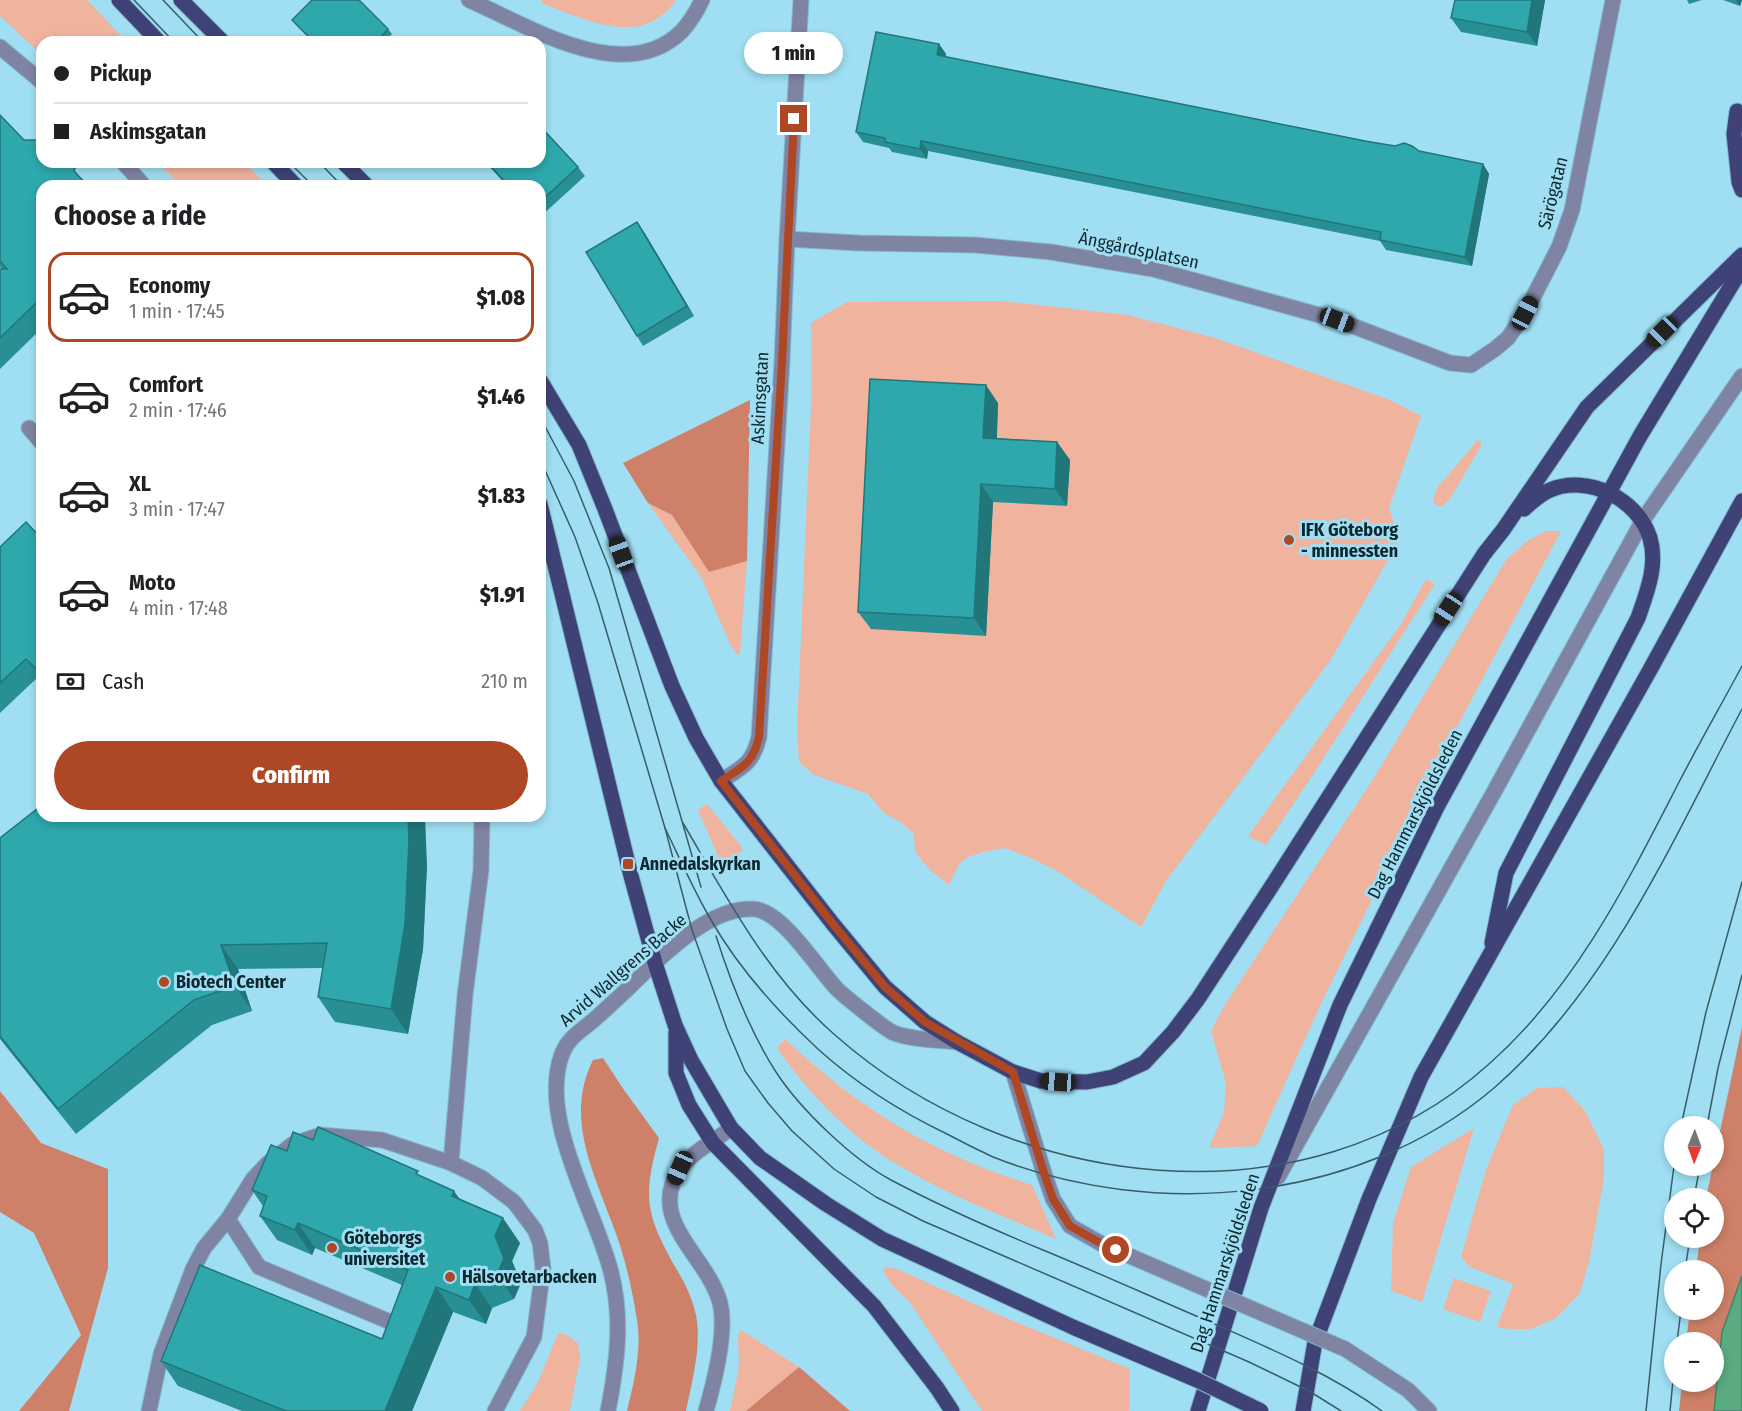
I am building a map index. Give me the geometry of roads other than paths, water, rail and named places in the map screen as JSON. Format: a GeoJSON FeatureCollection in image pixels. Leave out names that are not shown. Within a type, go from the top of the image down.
{"type":"FeatureCollection","features":[{"type":"Feature","properties":{"kind":"main road"},"geometry":{"type":"LineString","coordinates":[[119,0],[153,36]]}},
{"type":"Feature","properties":{"kind":"main road"},"geometry":{"type":"LineString","coordinates":[[181,0],[217,36]]}},
{"type":"Feature","properties":{"kind":"main road"},"geometry":{"type":"LineString","coordinates":[[1739,106],[1734,134],[1739,182],[1742,190]]}},
{"type":"Feature","properties":{"kind":"main road"},"geometry":{"type":"LineString","coordinates":[[279,168],[290,180]]}},
{"type":"Feature","properties":{"kind":"main road"},"geometry":{"type":"LineString","coordinates":[[349,168],[361,180]]}},
{"type":"Feature","properties":{"kind":"main road"},"geometry":{"type":"LineString","coordinates":[[546,390],[579,445],[672,687],[696,738],[721,781],[885,987],[925,1022],[1013,1072],[1041,1081],[1087,1082],[1113,1077],[1144,1063],[1173,1032],[1198,999],[1269,891],[1484,554],[1587,407],[1742,255]]}},
{"type":"Feature","properties":{"kind":"main road","name":"Dag Hammarskjöldsleden"},"geometry":{"type":"LineString","coordinates":[[1198,1411],[1261,1208],[1340,1005],[1437,807],[1640,436],[1742,268]]}},
{"type":"Feature","properties":{"kind":"main road"},"geometry":{"type":"LineString","coordinates":[[1488,958],[1506,873],[1638,618],[1650,584],[1653,561],[1650,540],[1643,520],[1628,505],[1610,493],[1586,485],[1568,485],[1550,490],[1533,501],[1503,530]]}},
{"type":"Feature","properties":{"kind":"main road"},"geometry":{"type":"LineString","coordinates":[[1303,1411],[1315,1342],[1370,1199],[1421,1077],[1742,501]]}},
{"type":"Feature","properties":{"kind":"main road"},"geometry":{"type":"LineString","coordinates":[[546,529],[631,876],[655,963],[675,1025],[691,1060],[731,1128],[760,1158],[826,1204],[882,1239],[1261,1411]]}},
{"type":"Feature","properties":{"kind":"main road"},"geometry":{"type":"LineString","coordinates":[[675,1025],[676,1073],[689,1105],[713,1143],[874,1306],[952,1411]]}},
{"type":"Feature","properties":{"kind":"street"},"geometry":{"type":"LineString","coordinates":[[469,0],[571,45],[605,54],[626,56],[654,50],[672,40],[687,25],[702,0]]}},
{"type":"Feature","properties":{"kind":"street","name":"Askimsgatan"},"geometry":{"type":"LineString","coordinates":[[721,781],[744,766],[755,753],[759,737],[801,0]]}},
{"type":"Feature","properties":{"kind":"street","name":"Särögatan"},"geometry":{"type":"LineString","coordinates":[[1471,365],[1508,338],[1525,313],[1558,247],[1572,210],[1613,0]]}},
{"type":"Feature","properties":{"kind":"street"},"geometry":{"type":"LineString","coordinates":[[0,47],[36,77]]}},
{"type":"Feature","properties":{"kind":"street"},"geometry":{"type":"LineString","coordinates":[[128,168],[139,180]]}},
{"type":"Feature","properties":{"kind":"street","name":"Änggårdsplatsen"},"geometry":{"type":"LineString","coordinates":[[787,239],[975,245],[1052,252],[1152,269],[1337,320],[1450,363],[1471,365]]}},
{"type":"Feature","properties":{"kind":"street"},"geometry":{"type":"LineString","coordinates":[[1261,1208],[1483,813],[1643,520],[1742,376]]}},
{"type":"Feature","properties":{"kind":"street"},"geometry":{"type":"LineString","coordinates":[[28,428],[36,437]]}},
{"type":"Feature","properties":{"kind":"street"},"geometry":{"type":"LineString","coordinates":[[451,1163],[465,994],[481,870],[482,822]]}},
{"type":"Feature","properties":{"kind":"street","name":"Arvid Wallgrens Backe"},"geometry":{"type":"LineString","coordinates":[[608,1411],[616,1369],[619,1324],[611,1272],[566,1143],[556,1100],[562,1053],[573,1036],[594,1020],[692,930],[734,910],[756,909],[780,922],[838,990],[893,1033],[957,1042]]}},
{"type":"Feature","properties":{"kind":"street"},"geometry":{"type":"LineString","coordinates":[[1013,1072],[1053,1199],[1070,1226],[1102,1244],[1345,1349],[1408,1390],[1429,1411]]}},
{"type":"Feature","properties":{"kind":"street"},"geometry":{"type":"LineString","coordinates":[[706,1411],[712,1392],[722,1331],[720,1302],[713,1284],[673,1222],[668,1195],[680,1168],[693,1155],[713,1143],[731,1128]]}},
{"type":"Feature","properties":{"kind":"street"},"geometry":{"type":"LineString","coordinates":[[149,1411],[161,1354],[193,1269],[204,1248],[228,1220],[253,1179],[267,1164],[293,1144],[320,1135],[382,1140],[451,1163],[482,1178],[514,1202],[535,1230],[540,1244],[543,1268],[534,1337],[495,1411]]}},
{"type":"Feature","properties":{"kind":"street"},"geometry":{"type":"LineString","coordinates":[[228,1220],[259,1267],[388,1321]]}},
{"type":"Feature","properties":{"kind":"tram line"},"geometry":{"type":"LineString","coordinates":[[134,0],[168,36]]}},
{"type":"Feature","properties":{"kind":"tram line"},"geometry":{"type":"LineString","coordinates":[[163,0],[197,36]]}},
{"type":"Feature","properties":{"kind":"tram line"},"geometry":{"type":"LineString","coordinates":[[295,168],[307,180]]}},
{"type":"Feature","properties":{"kind":"tram line"},"geometry":{"type":"LineString","coordinates":[[325,168],[336,180]]}},
{"type":"Feature","properties":{"kind":"tram line"},"geometry":{"type":"LineString","coordinates":[[546,428],[574,481],[609,568],[701,887]]}},
{"type":"Feature","properties":{"kind":"tram line"},"geometry":{"type":"LineString","coordinates":[[546,472],[575,537],[598,603],[665,828],[692,930],[727,1029],[745,1071],[768,1103],[792,1131],[834,1169],[876,1197],[923,1221],[1249,1362],[1309,1391],[1341,1411]]}},
{"type":"Feature","properties":{"kind":"tram line"},"geometry":{"type":"LineString","coordinates":[[683,823],[750,935],[789,988],[835,1035],[906,1088],[986,1129],[1071,1156],[1159,1170],[1248,1169],[1334,1151],[1415,1117],[1489,1064],[1519,1035],[1572,970],[1617,899],[1742,666]]}},
{"type":"Feature","properties":{"kind":"tram line"},"geometry":{"type":"LineString","coordinates":[[665,828],[711,920],[734,956],[760,989],[819,1050],[864,1086],[896,1107],[993,1157],[1056,1177],[1121,1189],[1187,1194],[1254,1190],[1319,1177],[1382,1156],[1440,1127],[1494,1088],[1535,1048],[1572,1005],[1605,959],[1635,911],[1742,709]]}},
{"type":"Feature","properties":{"kind":"tram line"},"geometry":{"type":"LineString","coordinates":[[1683,1116],[1706,1012],[1742,882]]}},
{"type":"Feature","properties":{"kind":"tram line"},"geometry":{"type":"LineString","coordinates":[[716,936],[742,1006],[757,1040],[776,1072],[799,1102],[828,1132],[876,1171],[966,1217],[1276,1352],[1320,1373],[1382,1411]]}},
{"type":"Feature","properties":{"kind":"tram line"},"geometry":{"type":"LineString","coordinates":[[1709,1116],[1718,1068],[1742,975]]}},
{"type":"Feature","properties":{"kind":"tram line"},"geometry":{"type":"LineString","coordinates":[[1646,1411],[1673,1176]]}},
{"type":"Feature","properties":{"kind":"tram line"},"geometry":{"type":"LineString","coordinates":[[1696,1188],[1698,1176]]}},
{"type":"Feature","properties":{"kind":"tram line"},"geometry":{"type":"LineString","coordinates":[[1687,1260],[1688,1248]]}},
{"type":"Feature","properties":{"kind":"tram line"},"geometry":{"type":"LineString","coordinates":[[1678,1332],[1680,1320]]}},
{"type":"Feature","properties":{"kind":"tram line"},"geometry":{"type":"LineString","coordinates":[[1670,1411],[1672,1392]]}},
{"type":"Feature","properties":{"kind":"place","name":"IFK Göteborg - minnessten"},"geometry":{"type":"Point","coordinates":[1289,540]}},
{"type":"Feature","properties":{"kind":"place","name":"Annedalskyrkan"},"geometry":{"type":"Point","coordinates":[628,864]}},
{"type":"Feature","properties":{"kind":"place","name":"Biotech Center"},"geometry":{"type":"Point","coordinates":[164,982]}},
{"type":"Feature","properties":{"kind":"place","name":"Göteborgs universitet"},"geometry":{"type":"Point","coordinates":[332,1248]}},
{"type":"Feature","properties":{"kind":"place","name":"Hälsovetarbacken"},"geometry":{"type":"Point","coordinates":[450,1277]}}]}
